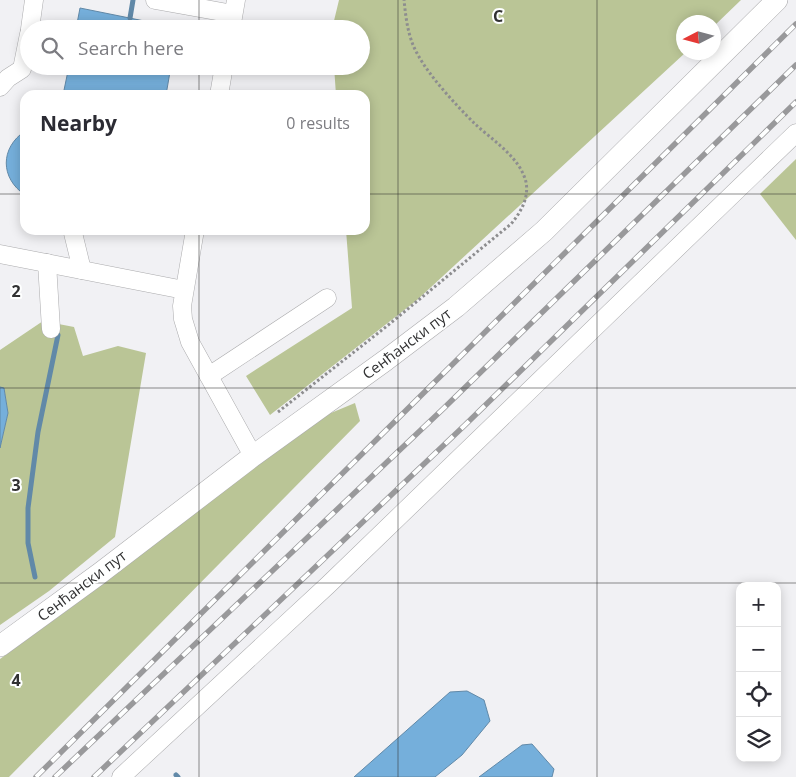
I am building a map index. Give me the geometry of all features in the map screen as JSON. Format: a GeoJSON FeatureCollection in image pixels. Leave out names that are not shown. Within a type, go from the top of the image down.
{"type":"FeatureCollection","features":[{"type":"Feature","properties":{"kind":"main road","name":"Сенћански пут"},"geometry":{"type":"LineString","coordinates":[[0,646],[99,574],[253,456],[456,307],[544,231],[777,0]]}},
{"type":"Feature","properties":{"kind":"lane"},"geometry":{"type":"LineString","coordinates":[[31,20],[34,0]]}},
{"type":"Feature","properties":{"kind":"lane"},"geometry":{"type":"LineString","coordinates":[[156,0],[233,14]]}},
{"type":"Feature","properties":{"kind":"lane"},"geometry":{"type":"LineString","coordinates":[[0,87],[8,78],[20,70]]}},
{"type":"Feature","properties":{"kind":"lane"},"geometry":{"type":"LineString","coordinates":[[220,90],[222,75]]}},
{"type":"Feature","properties":{"kind":"lane"},"geometry":{"type":"LineString","coordinates":[[121,777],[328,585],[796,132]]}},
{"type":"Feature","properties":{"kind":"lane"},"geometry":{"type":"LineString","coordinates":[[73,235],[82,270]]}},
{"type":"Feature","properties":{"kind":"lane"},"geometry":{"type":"LineString","coordinates":[[194,235],[182,306],[186,330],[190,342],[253,456]]}},
{"type":"Feature","properties":{"kind":"lane"},"geometry":{"type":"LineString","coordinates":[[3,260],[47,263],[184,290]]}},
{"type":"Feature","properties":{"kind":"lane"},"geometry":{"type":"LineString","coordinates":[[47,263],[51,328]]}},
{"type":"Feature","properties":{"kind":"lane"},"geometry":{"type":"LineString","coordinates":[[209,376],[327,298]]}},
{"type":"Feature","properties":{"kind":"path"},"geometry":{"type":"LineString","coordinates":[[274,415],[387,326],[511,224],[523,207],[526,185],[519,166],[507,152],[472,121],[418,56],[410,37],[404,0]]}},
{"type":"Feature","properties":{"kind":"green space"},"geometry":{"type":"Polygon","coordinates":[[[339,0],[741,0],[721,19],[721,15],[676,15],[677,60],[417,300],[270,415],[246,376],[352,308],[346,235],[370,235],[370,90],[336,90],[335,75],[370,75],[370,20],[334,20],[339,0]]]}},
{"type":"Feature","properties":{"kind":"green space"},"geometry":{"type":"Polygon","coordinates":[[[796,159],[796,240],[760,194],[796,159]]]}},
{"type":"Feature","properties":{"kind":"green space"},"geometry":{"type":"Polygon","coordinates":[[[43,321],[74,327],[83,356],[118,346],[146,353],[115,537],[49,591],[0,625],[0,448],[8,413],[4,388],[0,387],[0,350],[43,321]]]}},
{"type":"Feature","properties":{"kind":"green space"},"geometry":{"type":"Polygon","coordinates":[[[355,403],[360,421],[9,777],[0,777],[0,659],[73,606],[314,420],[355,403]]]}},
{"type":"Feature","properties":{"kind":"water"},"geometry":{"type":"Polygon","coordinates":[[[80,8],[139,20],[78,20],[80,8]]]}},
{"type":"Feature","properties":{"kind":"water"},"geometry":{"type":"Polygon","coordinates":[[[67,75],[169,75],[167,90],[64,90],[67,75]]]}},
{"type":"Feature","properties":{"kind":"water"},"geometry":{"type":"Polygon","coordinates":[[[20,135],[20,191],[11,180],[7,172],[6,163],[7,154],[20,135]]]}},
{"type":"Feature","properties":{"kind":"water"},"geometry":{"type":"Polygon","coordinates":[[[0,387],[4,388],[8,413],[0,448],[0,387]]]}},
{"type":"Feature","properties":{"kind":"water"},"geometry":{"type":"Polygon","coordinates":[[[467,691],[484,700],[490,721],[462,755],[435,777],[354,777],[450,692],[467,691]]]}},
{"type":"Feature","properties":{"kind":"water"},"geometry":{"type":"Polygon","coordinates":[[[532,744],[554,769],[552,777],[479,777],[522,745],[532,744]]]}},
{"type":"Feature","properties":{"kind":"waterway"},"geometry":{"type":"LineString","coordinates":[[130,18],[133,0]]}},
{"type":"Feature","properties":{"kind":"waterway"},"geometry":{"type":"LineString","coordinates":[[35,577],[28,543],[28,508],[38,432],[58,335]]}},
{"type":"Feature","properties":{"kind":"railway"},"geometry":{"type":"LineString","coordinates":[[36,777],[796,24]]}},
{"type":"Feature","properties":{"kind":"railway"},"geometry":{"type":"LineString","coordinates":[[55,777],[444,408],[796,65]]}},
{"type":"Feature","properties":{"kind":"railway"},"geometry":{"type":"LineString","coordinates":[[94,777],[465,425],[796,102]]}}]}
